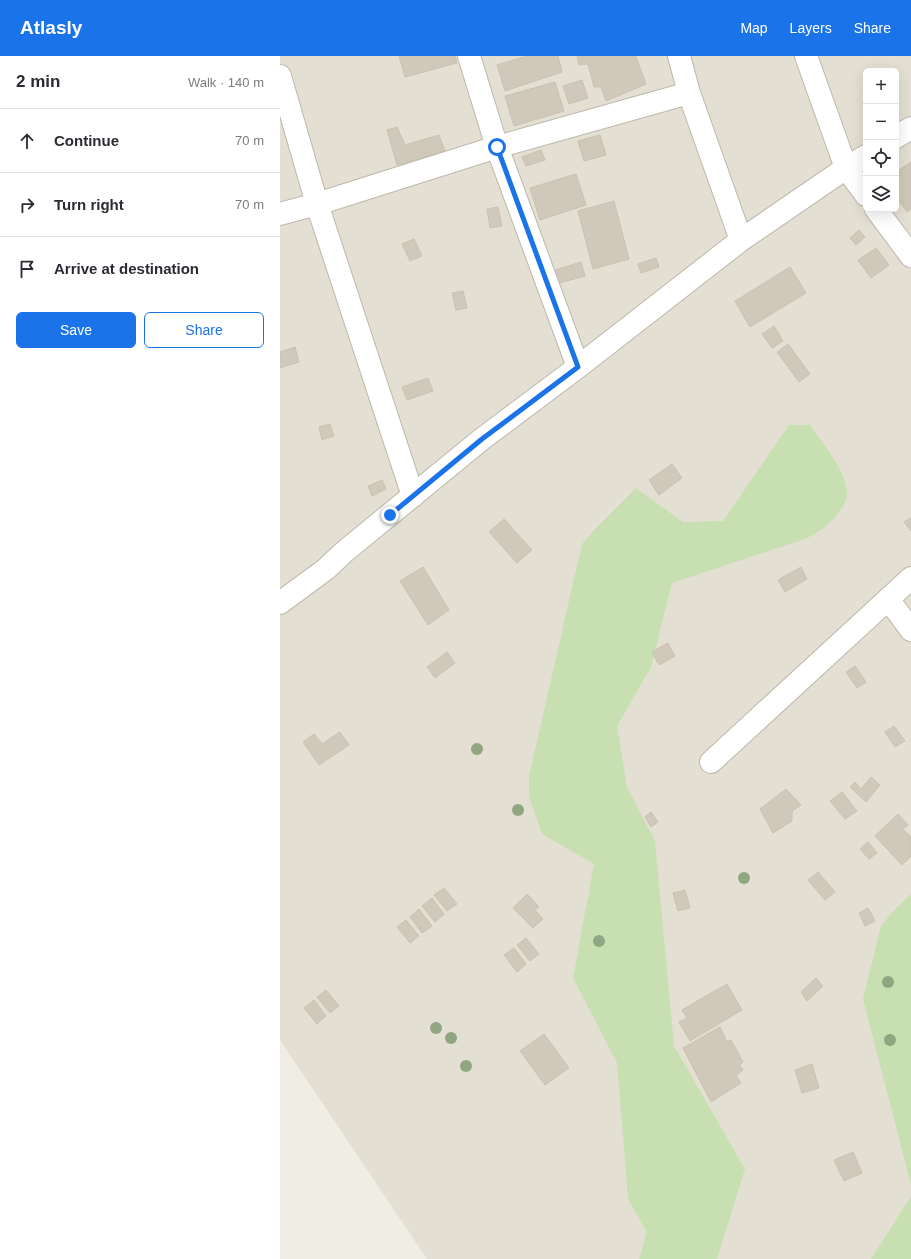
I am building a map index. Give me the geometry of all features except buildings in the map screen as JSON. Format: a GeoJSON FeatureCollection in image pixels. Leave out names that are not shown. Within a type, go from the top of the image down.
{"type":"FeatureCollection","features":[{"type":"Feature","properties":{"kind":"street"},"geometry":{"type":"LineString","coordinates":[[469,56],[497,147],[578,367]]}},
{"type":"Feature","properties":{"kind":"street"},"geometry":{"type":"LineString","coordinates":[[679,56],[689,93],[741,240]]}},
{"type":"Feature","properties":{"kind":"street"},"geometry":{"type":"LineString","coordinates":[[806,56],[846,168],[863,191]]}},
{"type":"Feature","properties":{"kind":"street"},"geometry":{"type":"LineString","coordinates":[[280,76],[317,204],[413,496]]}},
{"type":"Feature","properties":{"kind":"street"},"geometry":{"type":"LineString","coordinates":[[280,214],[317,204],[497,147],[689,93]]}},
{"type":"Feature","properties":{"kind":"street"},"geometry":{"type":"LineString","coordinates":[[899,136],[911,128]]}},
{"type":"Feature","properties":{"kind":"street"},"geometry":{"type":"LineString","coordinates":[[280,603],[326,569],[482,439],[578,367],[741,240],[863,158]]}},
{"type":"Feature","properties":{"kind":"street"},"geometry":{"type":"LineString","coordinates":[[878,212],[911,256]]}},
{"type":"Feature","properties":{"kind":"street"},"geometry":{"type":"LineString","coordinates":[[712,762],[911,578]]}},
{"type":"Feature","properties":{"kind":"street"},"geometry":{"type":"LineString","coordinates":[[888,599],[911,630]]}},
{"type":"Feature","properties":{"kind":"shaded area"},"geometry":{"type":"Polygon","coordinates":[[[280,56],[911,56],[911,1259],[427,1259],[280,1040],[280,56]]]}},
{"type":"Feature","properties":{"kind":"green space"},"geometry":{"type":"Polygon","coordinates":[[[789,425],[810,425],[828,450],[839,468],[846,486],[847,496],[844,504],[828,525],[805,539],[672,583],[651,667],[617,726],[627,787],[655,841],[674,1046],[745,1169],[717,1259],[639,1259],[647,1232],[628,1199],[617,1063],[573,978],[594,864],[542,834],[529,797],[529,776],[582,544],[636,488],[683,522],[723,521],[789,425]]]}},
{"type":"Feature","properties":{"kind":"green space"},"geometry":{"type":"Polygon","coordinates":[[[911,894],[911,1185],[863,999],[881,926],[894,910],[911,894]]]}},
{"type":"Feature","properties":{"kind":"green space"},"geometry":{"type":"Polygon","coordinates":[[[911,1196],[911,1259],[871,1259],[911,1196]]]}},
{"type":"Feature","properties":{"kind":"route"},"geometry":{"type":"LineString","coordinates":[[390,515],[482,439],[578,367],[497,147]]}}]}
